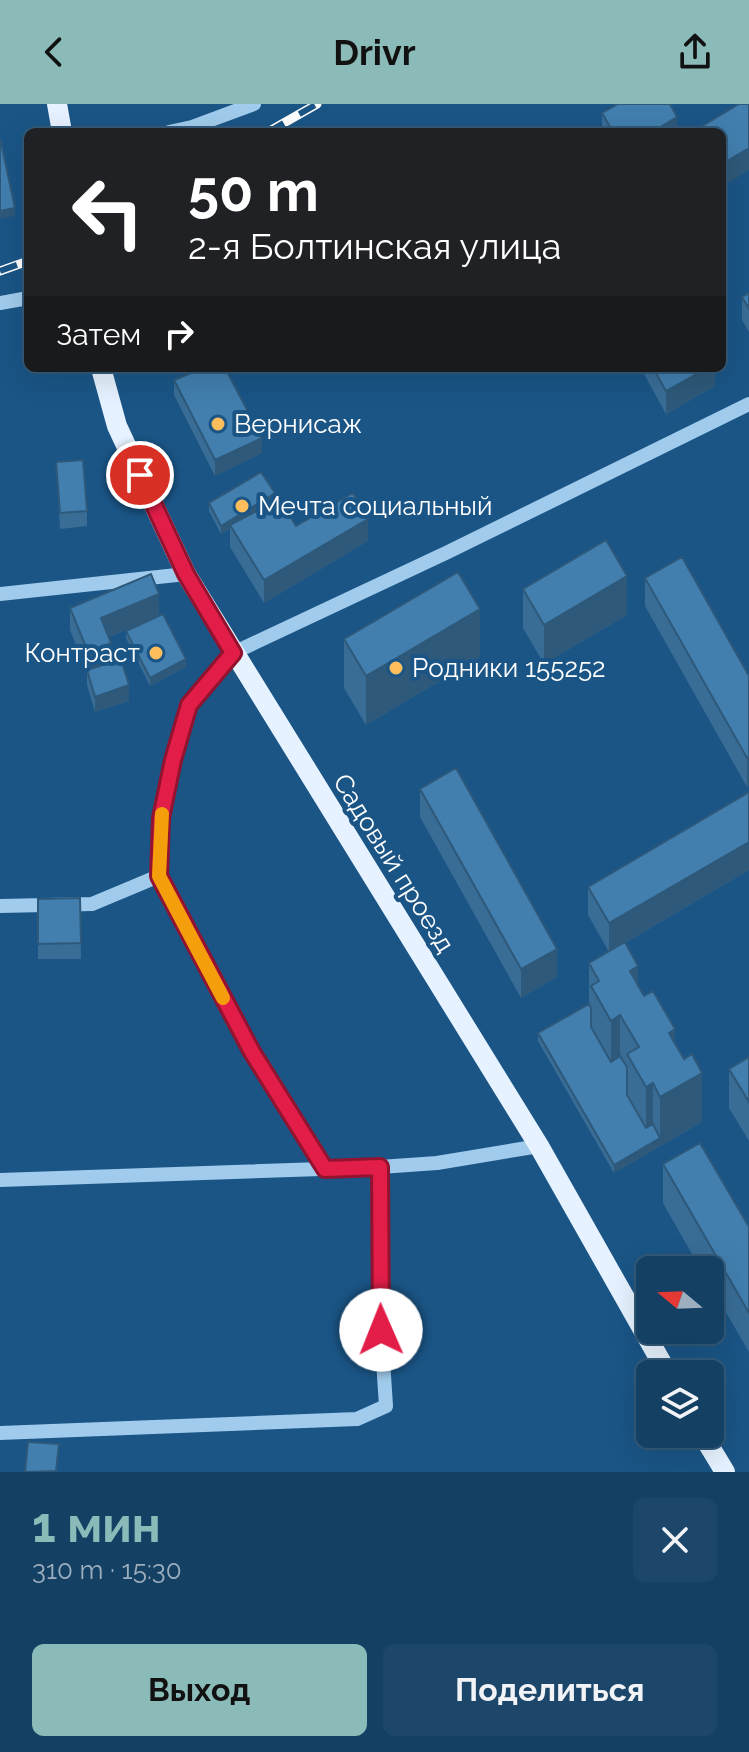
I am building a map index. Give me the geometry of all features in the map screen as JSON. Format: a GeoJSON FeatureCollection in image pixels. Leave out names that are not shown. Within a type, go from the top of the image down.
{"type":"FeatureCollection","features":[{"type":"Feature","properties":{"kind":"main road"},"geometry":{"type":"LineString","coordinates":[[57,104],[61,128]]}},
{"type":"Feature","properties":{"kind":"main road","name":"Садовый проезд"},"geometry":{"type":"LineString","coordinates":[[102,372],[117,426],[186,574],[539,1146],[660,1360]]}},
{"type":"Feature","properties":{"kind":"main road"},"geometry":{"type":"LineString","coordinates":[[710,1448],[725,1472]]}},
{"type":"Feature","properties":{"kind":"street"},"geometry":{"type":"LineString","coordinates":[[187,128],[254,104]]}},
{"type":"Feature","properties":{"kind":"street"},"geometry":{"type":"LineString","coordinates":[[0,303],[24,299]]}},
{"type":"Feature","properties":{"kind":"street"},"geometry":{"type":"LineString","coordinates":[[325,1169],[252,1052],[159,876],[161,818],[189,705],[233,653],[448,552],[749,404]]}},
{"type":"Feature","properties":{"kind":"street"},"geometry":{"type":"LineString","coordinates":[[0,594],[186,574]]}},
{"type":"Feature","properties":{"kind":"street"},"geometry":{"type":"LineString","coordinates":[[0,906],[92,904],[159,876]]}},
{"type":"Feature","properties":{"kind":"street"},"geometry":{"type":"LineString","coordinates":[[0,1180],[380,1167],[437,1163],[539,1146]]}},
{"type":"Feature","properties":{"kind":"street"},"geometry":{"type":"LineString","coordinates":[[0,1433],[357,1419],[386,1406],[381,1330],[380,1167]]}},
{"type":"Feature","properties":{"kind":"building"},"geometry":{"type":"Polygon","coordinates":[[[618,104],[670,104],[677,117],[659,128],[611,128],[602,113],[618,104]]]}},
{"type":"Feature","properties":{"kind":"building"},"geometry":{"type":"Polygon","coordinates":[[[739,104],[749,104],[749,148],[726,162],[726,128],[699,128],[739,104]]]}},
{"type":"Feature","properties":{"kind":"building"},"geometry":{"type":"Polygon","coordinates":[[[0,138],[15,208],[0,211],[0,138]]]}},
{"type":"Feature","properties":{"kind":"building"},"geometry":{"type":"Polygon","coordinates":[[[749,293],[749,309],[742,297],[749,293]]]}},
{"type":"Feature","properties":{"kind":"building","name":"Вернисаж"},"geometry":{"type":"Polygon","coordinates":[[[193,372],[227,372],[262,438],[215,460],[174,380],[193,372]]]}},
{"type":"Feature","properties":{"kind":"building"},"geometry":{"type":"Polygon","coordinates":[[[655,372],[700,372],[666,391],[655,372]]]}},
{"type":"Feature","properties":{"kind":"building"},"geometry":{"type":"Polygon","coordinates":[[[83,460],[87,511],[60,513],[56,462],[83,460]]]}},
{"type":"Feature","properties":{"kind":"building","name":"Мечта социальный"},"geometry":{"type":"Polygon","coordinates":[[[261,472],[275,493],[221,526],[209,503],[261,472]]]}},
{"type":"Feature","properties":{"kind":"building"},"geometry":{"type":"Polygon","coordinates":[[[353,493],[368,519],[264,580],[230,525],[280,499],[296,526],[353,493]]]}},
{"type":"Feature","properties":{"kind":"building"},"geometry":{"type":"Polygon","coordinates":[[[606,540],[627,576],[544,625],[523,589],[606,540]]]}},
{"type":"Feature","properties":{"kind":"building"},"geometry":{"type":"Polygon","coordinates":[[[682,557],[749,676],[747,758],[645,578],[682,557]]]}},
{"type":"Feature","properties":{"kind":"building"},"geometry":{"type":"Polygon","coordinates":[[[458,572],[480,609],[366,676],[344,639],[458,572]]]}},
{"type":"Feature","properties":{"kind":"building"},"geometry":{"type":"Polygon","coordinates":[[[151,574],[159,594],[101,618],[111,643],[88,652],[70,608],[151,574]]]}},
{"type":"Feature","properties":{"kind":"building","name":"Контраст"},"geometry":{"type":"Polygon","coordinates":[[[163,614],[186,659],[150,678],[126,631],[163,614]]]}},
{"type":"Feature","properties":{"kind":"building"},"geometry":{"type":"Polygon","coordinates":[[[121,659],[129,685],[95,697],[87,670],[121,659]]]}},
{"type":"Feature","properties":{"kind":"building"},"geometry":{"type":"Polygon","coordinates":[[[456,768],[557,949],[521,969],[420,789],[456,768]]]}},
{"type":"Feature","properties":{"kind":"building"},"geometry":{"type":"Polygon","coordinates":[[[749,792],[749,842],[609,923],[588,887],[749,792]]]}},
{"type":"Feature","properties":{"kind":"building"},"geometry":{"type":"Polygon","coordinates":[[[80,898],[81,943],[38,944],[38,899],[80,898]]]}},
{"type":"Feature","properties":{"kind":"building"},"geometry":{"type":"Polygon","coordinates":[[[625,942],[638,966],[630,971],[644,996],[653,991],[675,1029],[669,1033],[684,1059],[692,1054],[702,1073],[660,1097],[653,1083],[646,1087],[627,1054],[639,1047],[620,1015],[611,1021],[591,986],[599,981],[589,963],[625,942]]]}},
{"type":"Feature","properties":{"kind":"building"},"geometry":{"type":"Polygon","coordinates":[[[589,1004],[591,1027],[611,1062],[620,1056],[627,1067],[627,1095],[646,1128],[653,1124],[660,1138],[614,1165],[538,1033],[589,1004]]]}},
{"type":"Feature","properties":{"kind":"building"},"geometry":{"type":"Polygon","coordinates":[[[749,1057],[749,1102],[729,1069],[749,1057]]]}},
{"type":"Feature","properties":{"kind":"building"},"geometry":{"type":"Polygon","coordinates":[[[700,1143],[749,1227],[749,1313],[724,1270],[724,1256],[716,1256],[663,1164],[700,1143]]]}},
{"type":"Feature","properties":{"kind":"building"},"geometry":{"type":"Polygon","coordinates":[[[28,1442],[59,1444],[56,1471],[25,1472],[28,1442]]]}},
{"type":"Feature","properties":{"kind":"railway"},"geometry":{"type":"LineString","coordinates":[[275,128],[317,104]]}},
{"type":"Feature","properties":{"kind":"railway"},"geometry":{"type":"LineString","coordinates":[[0,271],[24,262]]}},
{"type":"Feature","properties":{"kind":"slow traffic"},"geometry":{"type":"LineString","coordinates":[[162,814],[159,876],[223,998]]}},
{"type":"Feature","properties":{"kind":"place","name":"Вернисаж"},"geometry":{"type":"Point","coordinates":[218,424]}},
{"type":"Feature","properties":{"kind":"place","name":"Мечта социальный"},"geometry":{"type":"Point","coordinates":[242,506]}},
{"type":"Feature","properties":{"kind":"place","name":"Контраст"},"geometry":{"type":"Point","coordinates":[156,653]}},
{"type":"Feature","properties":{"kind":"place","name":"Родники 155252"},"geometry":{"type":"Point","coordinates":[396,668]}},
{"type":"Feature","properties":{"kind":"route"},"geometry":{"type":"LineString","coordinates":[[140,475],[186,574],[233,653],[189,705],[161,818],[159,876],[252,1052],[325,1169],[380,1167],[381,1330]]}}]}
